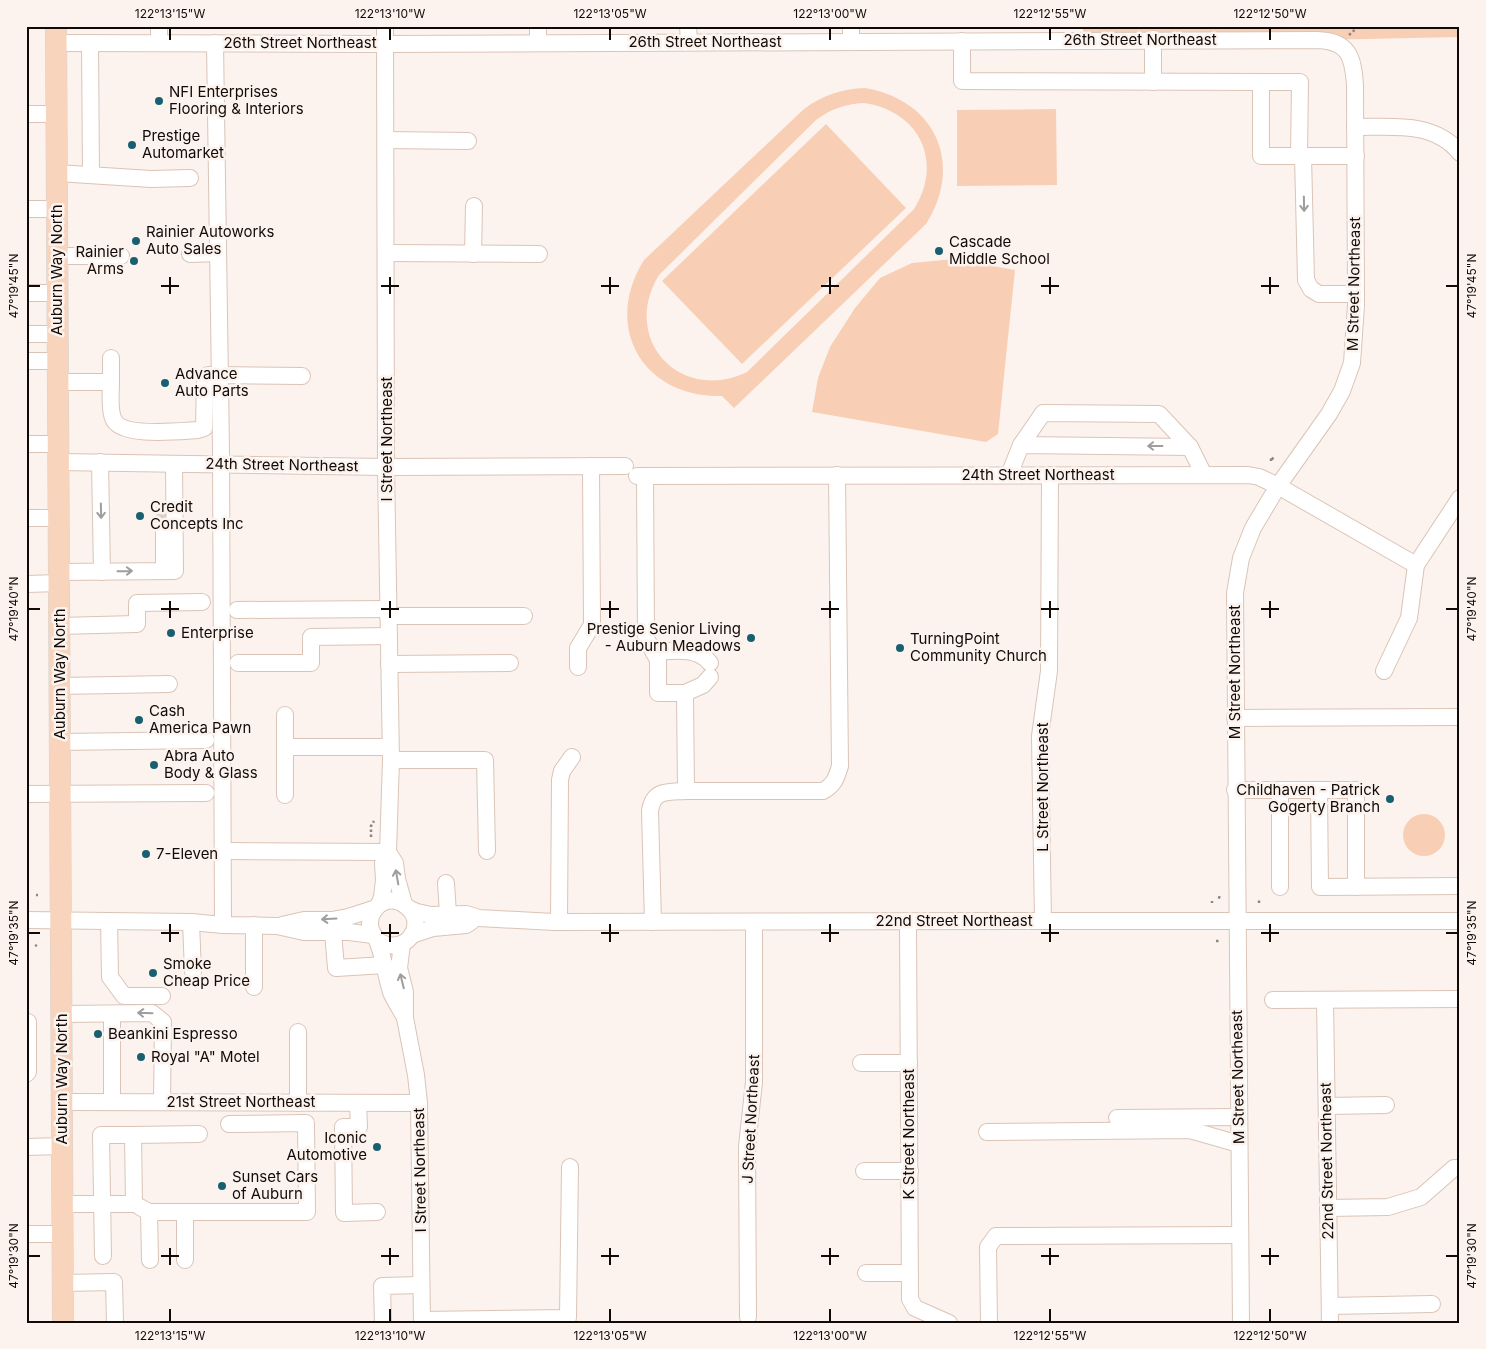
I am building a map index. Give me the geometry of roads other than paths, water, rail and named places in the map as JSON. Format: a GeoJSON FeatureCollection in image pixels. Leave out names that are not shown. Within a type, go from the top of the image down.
{"type":"FeatureCollection","features":[{"type":"Feature","properties":{"kind":"main road","name":"Auburn Way North"},"geometry":{"type":"LineString","coordinates":[[56,35],[64,1323]]}},
{"type":"Feature","properties":{"kind":"street"},"geometry":{"type":"LineString","coordinates":[[159,26],[159,43]]}},
{"type":"Feature","properties":{"kind":"street","name":"I Street Northeast"},"geometry":{"type":"LineString","coordinates":[[386,26],[386,467],[390,754],[388,852],[383,864],[383,888],[370,921],[392,993],[405,1018]]}},
{"type":"Feature","properties":{"kind":"street","name":"26th Street Northeast"},"geometry":{"type":"LineString","coordinates":[[56,35],[90,43],[386,44],[538,34],[851,34],[962,41],[1002,34],[1113,33],[1153,39],[1322,40],[1339,44],[1349,54]]}},
{"type":"Feature","properties":{"kind":"street"},"geometry":{"type":"LineString","coordinates":[[1153,39],[1153,82]]}},
{"type":"Feature","properties":{"kind":"street"},"geometry":{"type":"LineString","coordinates":[[962,41],[962,81],[1300,82],[1306,280],[1311,289],[1319,294],[1356,294]]}},
{"type":"Feature","properties":{"kind":"street"},"geometry":{"type":"LineString","coordinates":[[90,43],[91,175]]}},
{"type":"Feature","properties":{"kind":"street"},"geometry":{"type":"LineString","coordinates":[[215,43],[221,464],[223,925]]}},
{"type":"Feature","properties":{"kind":"street","name":"M Street Northeast"},"geometry":{"type":"LineString","coordinates":[[1241,1323],[1236,922],[1235,593],[1241,558],[1253,528],[1278,486],[1329,414],[1345,384],[1352,364],[1356,294],[1356,156],[1354,74],[1349,54]]}},
{"type":"Feature","properties":{"kind":"street"},"geometry":{"type":"LineString","coordinates":[[1261,82],[1261,156],[1356,156]]}},
{"type":"Feature","properties":{"kind":"street"},"geometry":{"type":"LineString","coordinates":[[26,114],[56,114]]}},
{"type":"Feature","properties":{"kind":"street"},"geometry":{"type":"LineString","coordinates":[[1355,127],[1410,127],[1422,129],[1443,137],[1460,153]]}},
{"type":"Feature","properties":{"kind":"street"},"geometry":{"type":"LineString","coordinates":[[386,140],[468,141]]}},
{"type":"Feature","properties":{"kind":"street"},"geometry":{"type":"LineString","coordinates":[[57,173],[151,179],[190,178]]}},
{"type":"Feature","properties":{"kind":"street"},"geometry":{"type":"LineString","coordinates":[[473,254],[474,206]]}},
{"type":"Feature","properties":{"kind":"street"},"geometry":{"type":"LineString","coordinates":[[26,209],[57,208]]}},
{"type":"Feature","properties":{"kind":"street"},"geometry":{"type":"LineString","coordinates":[[190,254],[218,253]]}},
{"type":"Feature","properties":{"kind":"street"},"geometry":{"type":"LineString","coordinates":[[386,253],[539,254]]}},
{"type":"Feature","properties":{"kind":"street"},"geometry":{"type":"LineString","coordinates":[[57,256],[121,256]]}},
{"type":"Feature","properties":{"kind":"street"},"geometry":{"type":"LineString","coordinates":[[26,293],[57,293]]}},
{"type":"Feature","properties":{"kind":"street"},"geometry":{"type":"LineString","coordinates":[[26,334],[58,334]]}},
{"type":"Feature","properties":{"kind":"street"},"geometry":{"type":"LineString","coordinates":[[111,358],[112,417],[115,424],[121,428],[139,431],[198,430],[204,428],[205,378],[208,375],[302,376]]}},
{"type":"Feature","properties":{"kind":"street"},"geometry":{"type":"LineString","coordinates":[[26,362],[111,382]]}},
{"type":"Feature","properties":{"kind":"street"},"geometry":{"type":"LineString","coordinates":[[1009,475],[1021,445],[1043,413],[1159,414],[1190,447],[1204,475]]}},
{"type":"Feature","properties":{"kind":"street","name":"24th Street Northeast"},"geometry":{"type":"LineString","coordinates":[[26,444],[100,462],[386,467],[591,466],[636,472],[837,475],[1248,475],[1259,477],[1278,486],[1416,565]]}},
{"type":"Feature","properties":{"kind":"street"},"geometry":{"type":"LineString","coordinates":[[1021,445],[1190,447]]}},
{"type":"Feature","properties":{"kind":"street"},"geometry":{"type":"LineString","coordinates":[[100,462],[102,572]]}},
{"type":"Feature","properties":{"kind":"street"},"geometry":{"type":"LineString","coordinates":[[164,507],[168,463]]}},
{"type":"Feature","properties":{"kind":"street"},"geometry":{"type":"LineString","coordinates":[[26,584],[102,572],[175,571],[168,463]]}},
{"type":"Feature","properties":{"kind":"street"},"geometry":{"type":"LineString","coordinates":[[578,667],[578,648],[592,625],[591,466]]}},
{"type":"Feature","properties":{"kind":"street"},"geometry":{"type":"LineString","coordinates":[[636,472],[646,638],[658,660],[658,693],[685,693],[703,685],[710,670],[706,658],[699,653],[687,651],[654,652]]}},
{"type":"Feature","properties":{"kind":"street"},"geometry":{"type":"LineString","coordinates":[[653,922],[651,802],[664,792],[823,790],[832,786],[836,779],[840,766],[837,475]]}},
{"type":"Feature","properties":{"kind":"street","name":"L Street Northeast"},"geometry":{"type":"LineString","coordinates":[[1043,920],[1040,736],[1050,671],[1050,475]]}},
{"type":"Feature","properties":{"kind":"street"},"geometry":{"type":"LineString","coordinates":[[1384,672],[1409,618],[1416,565],[1460,498]]}},
{"type":"Feature","properties":{"kind":"street"},"geometry":{"type":"LineString","coordinates":[[26,518],[59,518]]}},
{"type":"Feature","properties":{"kind":"street"},"geometry":{"type":"LineString","coordinates":[[164,525],[164,571]]}},
{"type":"Feature","properties":{"kind":"street"},"geometry":{"type":"LineString","coordinates":[[59,626],[137,624],[137,604],[202,602]]}},
{"type":"Feature","properties":{"kind":"street"},"geometry":{"type":"LineString","coordinates":[[237,610],[524,616]]}},
{"type":"Feature","properties":{"kind":"street"},"geometry":{"type":"LineString","coordinates":[[238,663],[311,663],[311,637],[389,636]]}},
{"type":"Feature","properties":{"kind":"street"},"geometry":{"type":"LineString","coordinates":[[389,664],[510,663]]}},
{"type":"Feature","properties":{"kind":"street"},"geometry":{"type":"LineString","coordinates":[[60,686],[169,684]]}},
{"type":"Feature","properties":{"kind":"street"},"geometry":{"type":"LineString","coordinates":[[685,693],[686,791]]}},
{"type":"Feature","properties":{"kind":"street"},"geometry":{"type":"LineString","coordinates":[[285,715],[286,795]]}},
{"type":"Feature","properties":{"kind":"street"},"geometry":{"type":"LineString","coordinates":[[1235,718],[1460,717]]}},
{"type":"Feature","properties":{"kind":"street"},"geometry":{"type":"LineString","coordinates":[[60,742],[206,740]]}},
{"type":"Feature","properties":{"kind":"street"},"geometry":{"type":"LineString","coordinates":[[285,747],[485,760],[487,851]]}},
{"type":"Feature","properties":{"kind":"street"},"geometry":{"type":"LineString","coordinates":[[559,922],[560,780],[562,771],[572,757]]}},
{"type":"Feature","properties":{"kind":"street"},"geometry":{"type":"LineString","coordinates":[[1235,790],[1356,790],[1356,887]]}},
{"type":"Feature","properties":{"kind":"street"},"geometry":{"type":"LineString","coordinates":[[1280,790],[1280,886]]}},
{"type":"Feature","properties":{"kind":"street"},"geometry":{"type":"LineString","coordinates":[[1319,790],[1320,887],[1460,886]]}},
{"type":"Feature","properties":{"kind":"street"},"geometry":{"type":"LineString","coordinates":[[26,794],[206,793]]}},
{"type":"Feature","properties":{"kind":"street"},"geometry":{"type":"LineString","coordinates":[[230,851],[388,852]]}},
{"type":"Feature","properties":{"kind":"street","name":"I Street Northeast"},"geometry":{"type":"LineString","coordinates":[[388,852],[395,863],[397,879],[415,922],[407,940],[399,968],[405,992],[405,1018],[416,1075],[419,1103],[422,1322]]}},
{"type":"Feature","properties":{"kind":"street"},"geometry":{"type":"LineString","coordinates":[[446,884],[448,914]]}},
{"type":"Feature","properties":{"kind":"street"},"geometry":{"type":"LineString","coordinates":[[277,926],[304,920],[332,920],[348,917],[391,900],[407,906]]}},
{"type":"Feature","properties":{"kind":"street","name":"22nd Street Northeast"},"geometry":{"type":"LineString","coordinates":[[407,906],[417,912],[431,915],[466,914],[479,918],[559,922],[1460,921]]}},
{"type":"Feature","properties":{"kind":"street","name":"22nd Street Northeast"},"geometry":{"type":"LineString","coordinates":[[407,940],[433,928],[466,925],[479,918]]}},
{"type":"Feature","properties":{"kind":"street"},"geometry":{"type":"LineString","coordinates":[[26,920],[191,922],[223,925],[277,926],[304,932],[349,932],[375,938],[389,946],[407,940]]}},
{"type":"Feature","properties":{"kind":"street"},"geometry":{"type":"LineString","coordinates":[[109,922],[110,977],[124,996],[162,996]]}},
{"type":"Feature","properties":{"kind":"street"},"geometry":{"type":"LineString","coordinates":[[191,922],[193,972]]}},
{"type":"Feature","properties":{"kind":"street","name":"J Street Northeast"},"geometry":{"type":"LineString","coordinates":[[748,1317],[747,1146],[754,1082],[754,922]]}},
{"type":"Feature","properties":{"kind":"street","name":"K Street Northeast"},"geometry":{"type":"LineString","coordinates":[[908,922],[910,1299],[914,1308],[949,1323]]}},
{"type":"Feature","properties":{"kind":"street"},"geometry":{"type":"LineString","coordinates":[[254,925],[254,987]]}},
{"type":"Feature","properties":{"kind":"street"},"geometry":{"type":"LineString","coordinates":[[333,932],[336,968],[385,966]]}},
{"type":"Feature","properties":{"kind":"street"},"geometry":{"type":"LineString","coordinates":[[1273,1000],[1460,999]]}},
{"type":"Feature","properties":{"kind":"street","name":"22nd Street Northeast"},"geometry":{"type":"LineString","coordinates":[[1325,1000],[1330,1323]]}},
{"type":"Feature","properties":{"kind":"street"},"geometry":{"type":"LineString","coordinates":[[62,1014],[152,1012],[163,1022],[162,1102]]}},
{"type":"Feature","properties":{"kind":"street"},"geometry":{"type":"LineString","coordinates":[[112,1014],[112,1102]]}},
{"type":"Feature","properties":{"kind":"street"},"geometry":{"type":"LineString","coordinates":[[26,1074],[28,1072],[28,1022]]}},
{"type":"Feature","properties":{"kind":"street"},"geometry":{"type":"LineString","coordinates":[[298,1032],[298,1103]]}},
{"type":"Feature","properties":{"kind":"street"},"geometry":{"type":"LineString","coordinates":[[861,1063],[909,1063]]}},
{"type":"Feature","properties":{"kind":"street","name":"21st Street Northeast"},"geometry":{"type":"LineString","coordinates":[[62,1102],[419,1103]]}},
{"type":"Feature","properties":{"kind":"street"},"geometry":{"type":"LineString","coordinates":[[358,1103],[359,1127],[343,1127],[344,1213],[377,1212]]}},
{"type":"Feature","properties":{"kind":"street"},"geometry":{"type":"LineString","coordinates":[[1327,1106],[1386,1105]]}},
{"type":"Feature","properties":{"kind":"street"},"geometry":{"type":"LineString","coordinates":[[1117,1118],[1239,1117]]}},
{"type":"Feature","properties":{"kind":"street"},"geometry":{"type":"LineString","coordinates":[[63,1204],[134,1204],[149,1212],[307,1212],[306,1124],[229,1124]]}},
{"type":"Feature","properties":{"kind":"street"},"geometry":{"type":"LineString","coordinates":[[987,1132],[1190,1130],[1239,1144]]}},
{"type":"Feature","properties":{"kind":"street"},"geometry":{"type":"LineString","coordinates":[[103,1256],[101,1135],[200,1134]]}},
{"type":"Feature","properties":{"kind":"street"},"geometry":{"type":"LineString","coordinates":[[133,1135],[134,1204]]}},
{"type":"Feature","properties":{"kind":"street"},"geometry":{"type":"LineString","coordinates":[[26,1147],[62,1146]]}},
{"type":"Feature","properties":{"kind":"street"},"geometry":{"type":"LineString","coordinates":[[422,1322],[568,1318],[570,1167]]}},
{"type":"Feature","properties":{"kind":"street"},"geometry":{"type":"LineString","coordinates":[[1328,1208],[1388,1207],[1421,1197],[1454,1168],[1460,1168]]}},
{"type":"Feature","properties":{"kind":"street"},"geometry":{"type":"LineString","coordinates":[[864,1171],[910,1171]]}},
{"type":"Feature","properties":{"kind":"street"},"geometry":{"type":"LineString","coordinates":[[149,1212],[150,1260]]}},
{"type":"Feature","properties":{"kind":"street"},"geometry":{"type":"LineString","coordinates":[[185,1212],[185,1260]]}},
{"type":"Feature","properties":{"kind":"street"},"geometry":{"type":"LineString","coordinates":[[26,1234],[63,1234]]}},
{"type":"Feature","properties":{"kind":"street"},"geometry":{"type":"LineString","coordinates":[[989,1323],[988,1247],[996,1236],[1240,1235]]}},
{"type":"Feature","properties":{"kind":"street"},"geometry":{"type":"LineString","coordinates":[[866,1273],[910,1273]]}},
{"type":"Feature","properties":{"kind":"street"},"geometry":{"type":"LineString","coordinates":[[63,1283],[114,1282],[115,1323]]}},
{"type":"Feature","properties":{"kind":"street"},"geometry":{"type":"LineString","coordinates":[[383,1323],[382,1286],[421,1285]]}},
{"type":"Feature","properties":{"kind":"street"},"geometry":{"type":"LineString","coordinates":[[1330,1306],[1432,1304]]}},
{"type":"Feature","properties":{"kind":"tunnel"},"geometry":{"type":"LineString","coordinates":[[164,507],[164,525]]}},
{"type":"Feature","properties":{"kind":"place","name":"NFI Enterprises Flooring & Interiors"},"geometry":{"type":"Point","coordinates":[159,101]}},
{"type":"Feature","properties":{"kind":"place","name":"Prestige Automarket"},"geometry":{"type":"Point","coordinates":[132,145]}},
{"type":"Feature","properties":{"kind":"place","name":"Rainier Autoworks Auto Sales"},"geometry":{"type":"Point","coordinates":[136,241]}},
{"type":"Feature","properties":{"kind":"place","name":"Cascade Middle School"},"geometry":{"type":"Point","coordinates":[939,251]}},
{"type":"Feature","properties":{"kind":"place","name":"Rainier Arms"},"geometry":{"type":"Point","coordinates":[134,261]}},
{"type":"Feature","properties":{"kind":"place","name":"Advance Auto Parts"},"geometry":{"type":"Point","coordinates":[165,383]}},
{"type":"Feature","properties":{"kind":"place","name":"Credit Concepts Inc"},"geometry":{"type":"Point","coordinates":[140,516]}},
{"type":"Feature","properties":{"kind":"place","name":"Enterprise"},"geometry":{"type":"Point","coordinates":[171,633]}},
{"type":"Feature","properties":{"kind":"place","name":"Prestige Senior Living - Auburn Meadows"},"geometry":{"type":"Point","coordinates":[751,638]}},
{"type":"Feature","properties":{"kind":"place","name":"TurningPoint Community Church"},"geometry":{"type":"Point","coordinates":[900,648]}},
{"type":"Feature","properties":{"kind":"place","name":"Cash America Pawn"},"geometry":{"type":"Point","coordinates":[139,720]}},
{"type":"Feature","properties":{"kind":"place","name":"Abra Auto Body & Glass"},"geometry":{"type":"Point","coordinates":[154,765]}},
{"type":"Feature","properties":{"kind":"place","name":"Childhaven - Patrick Gogerty Branch"},"geometry":{"type":"Point","coordinates":[1390,799]}},
{"type":"Feature","properties":{"kind":"place","name":"7-Eleven"},"geometry":{"type":"Point","coordinates":[146,854]}},
{"type":"Feature","properties":{"kind":"place","name":"Smoke Cheap Price"},"geometry":{"type":"Point","coordinates":[153,973]}},
{"type":"Feature","properties":{"kind":"place","name":"Beankini Espresso"},"geometry":{"type":"Point","coordinates":[98,1034]}},
{"type":"Feature","properties":{"kind":"place","name":"Royal \"A\" Motel"},"geometry":{"type":"Point","coordinates":[141,1057]}},
{"type":"Feature","properties":{"kind":"place","name":"Iconic Automotive"},"geometry":{"type":"Point","coordinates":[377,1147]}},
{"type":"Feature","properties":{"kind":"place","name":"Sunset Cars of Auburn"},"geometry":{"type":"Point","coordinates":[222,1186]}}]}
